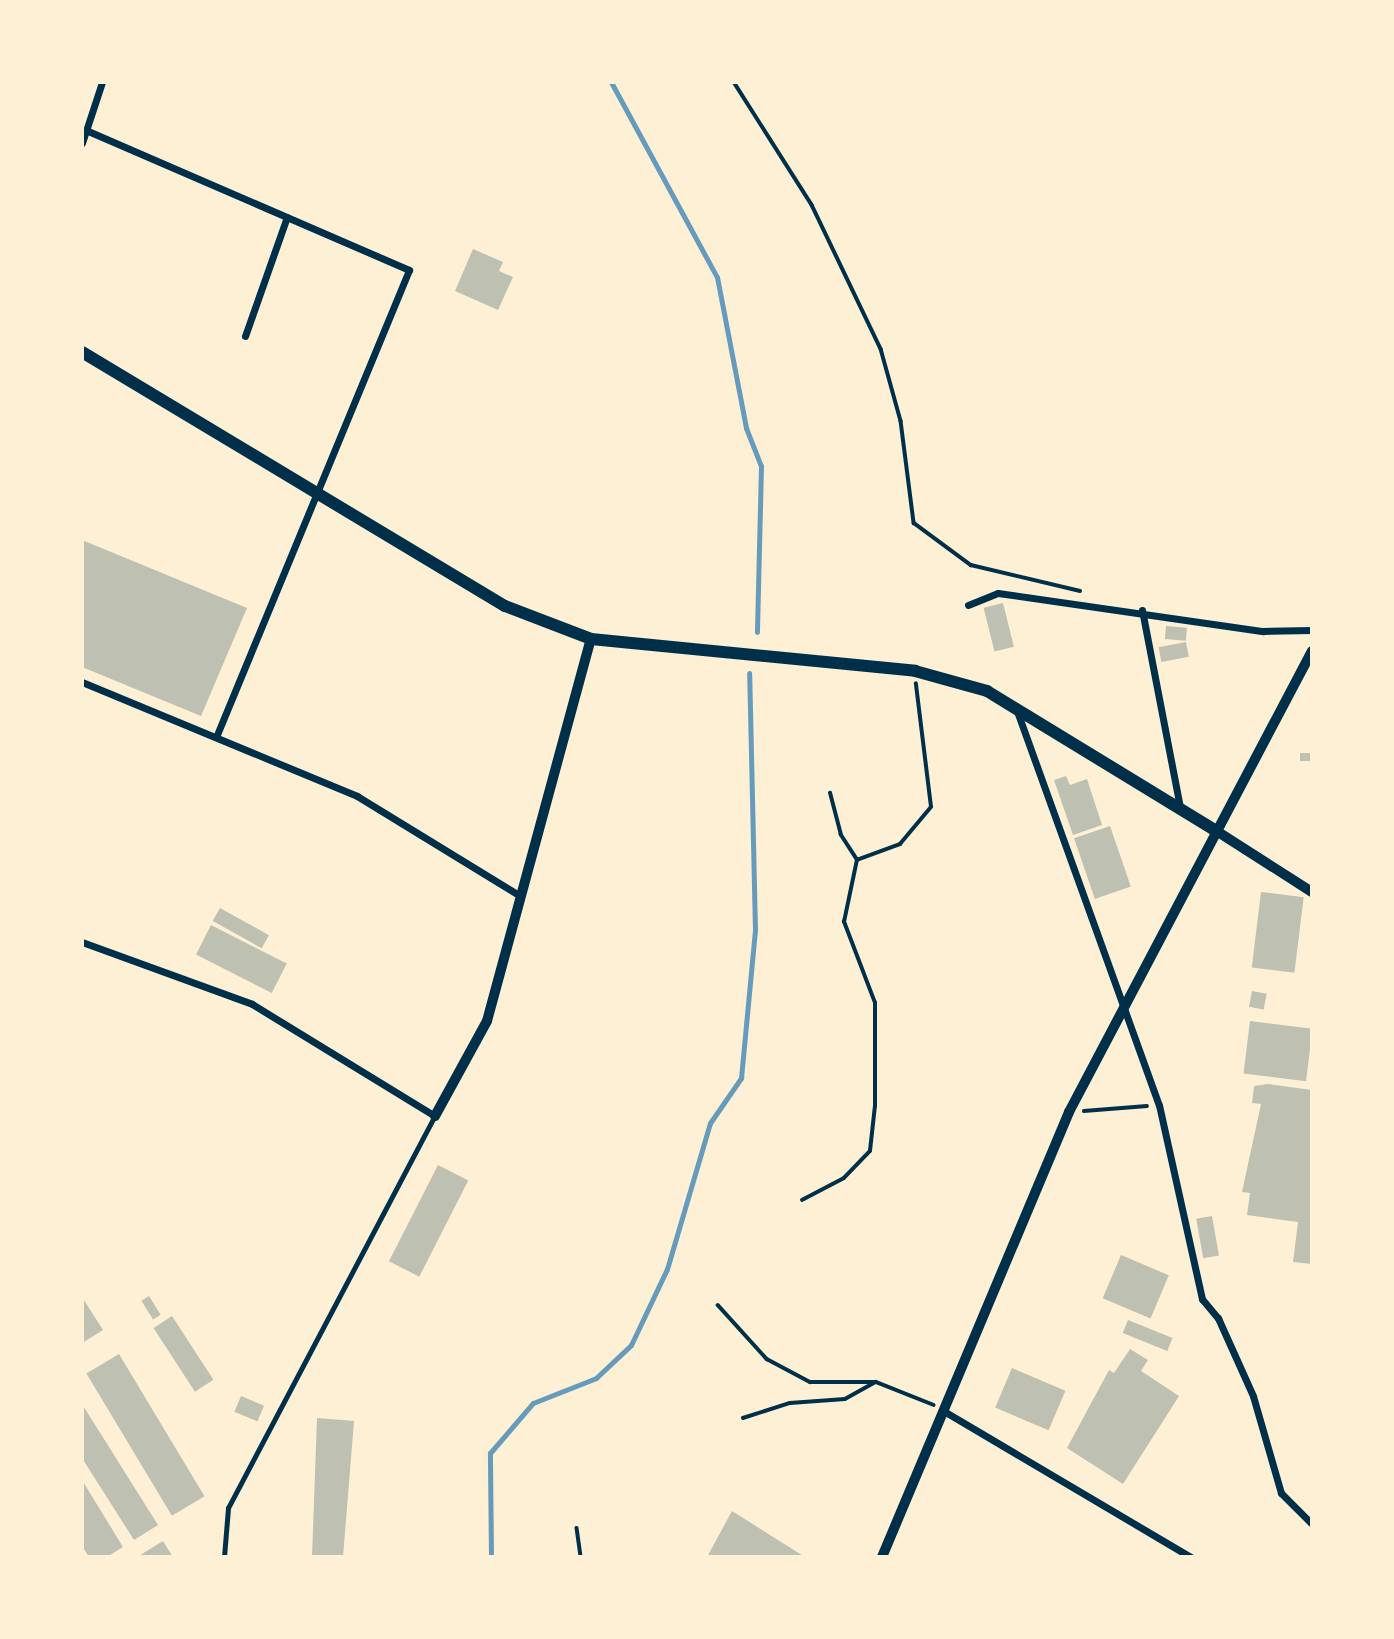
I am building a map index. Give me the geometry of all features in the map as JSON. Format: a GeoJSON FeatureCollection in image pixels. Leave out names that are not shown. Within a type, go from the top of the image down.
{"type":"FeatureCollection","features":[{"type":"Feature","properties":{"kind":"main road"},"geometry":{"type":"LineString","coordinates":[[82,352],[505,606],[591,639],[915,671],[1015,705],[1215,830]]}},
{"type":"Feature","properties":{"kind":"street"},"geometry":{"type":"LineString","coordinates":[[82,143],[102,82]]}},
{"type":"Feature","properties":{"kind":"street"},"geometry":{"type":"LineString","coordinates":[[88,131],[409,270],[216,737]]}},
{"type":"Feature","properties":{"kind":"street"},"geometry":{"type":"LineString","coordinates":[[245,336],[287,217]]}},
{"type":"Feature","properties":{"kind":"street"},"geometry":{"type":"LineString","coordinates":[[968,605],[998,593],[1142,610],[1263,631],[1312,630]]}},
{"type":"Feature","properties":{"kind":"street"},"geometry":{"type":"LineString","coordinates":[[1142,610],[1180,807]]}},
{"type":"Feature","properties":{"kind":"street"},"geometry":{"type":"LineString","coordinates":[[82,942],[252,1004],[435,1116],[487,1021],[591,639]]}},
{"type":"Feature","properties":{"kind":"street"},"geometry":{"type":"LineString","coordinates":[[882,1557],[1069,1112],[1215,830],[1312,652]]}},
{"type":"Feature","properties":{"kind":"street"},"geometry":{"type":"LineString","coordinates":[[82,682],[357,796],[520,896]]}},
{"type":"Feature","properties":{"kind":"street"},"geometry":{"type":"LineString","coordinates":[[1015,705],[1125,1001],[1159,1105],[1202,1299],[1218,1318],[1253,1396],[1281,1493],[1312,1524]]}},
{"type":"Feature","properties":{"kind":"street"},"geometry":{"type":"LineString","coordinates":[[1215,830],[1312,892]]}},
{"type":"Feature","properties":{"kind":"street"},"geometry":{"type":"LineString","coordinates":[[942,1410],[1191,1557]]}},
{"type":"Feature","properties":{"kind":"lane"},"geometry":{"type":"LineString","coordinates":[[224,1557],[228,1508],[435,1116]]}},
{"type":"Feature","properties":{"kind":"path"},"geometry":{"type":"LineString","coordinates":[[734,82],[812,205],[881,349],[901,421],[914,523],[971,565],[1094,595]]}},
{"type":"Feature","properties":{"kind":"path"},"geometry":{"type":"LineString","coordinates":[[857,860],[900,844],[931,807],[915,671]]}},
{"type":"Feature","properties":{"kind":"path"},"geometry":{"type":"LineString","coordinates":[[802,1200],[844,1178],[870,1151],[875,1003],[844,922],[857,860],[841,835],[830,793]]}},
{"type":"Feature","properties":{"kind":"path"},"geometry":{"type":"LineString","coordinates":[[1069,1112],[1159,1105]]}},
{"type":"Feature","properties":{"kind":"path"},"geometry":{"type":"LineString","coordinates":[[718,1305],[767,1359],[810,1382],[876,1382],[942,1410]]}},
{"type":"Feature","properties":{"kind":"path"},"geometry":{"type":"LineString","coordinates":[[743,1418],[790,1403],[845,1399],[876,1382]]}},
{"type":"Feature","properties":{"kind":"path"},"geometry":{"type":"LineString","coordinates":[[577,1528],[581,1557]]}},
{"type":"Feature","properties":{"kind":"building"},"geometry":{"type":"Polygon","coordinates":[[[473,249],[503,262],[499,271],[513,277],[498,310],[455,291],[473,249]]]}},
{"type":"Feature","properties":{"kind":"building"},"geometry":{"type":"Polygon","coordinates":[[[82,540],[247,608],[201,716],[82,667],[82,540]]]}},
{"type":"Feature","properties":{"kind":"building"},"geometry":{"type":"Polygon","coordinates":[[[1003,603],[1014,647],[994,652],[984,608],[1003,603]]]}},
{"type":"Feature","properties":{"kind":"building"},"geometry":{"type":"Polygon","coordinates":[[[1166,626],[1187,628],[1186,641],[1165,639],[1166,626]]]}},
{"type":"Feature","properties":{"kind":"building"},"geometry":{"type":"Polygon","coordinates":[[[1186,642],[1189,657],[1161,662],[1159,647],[1186,642]]]}},
{"type":"Feature","properties":{"kind":"building"},"geometry":{"type":"Polygon","coordinates":[[[1300,753],[1312,753],[1312,761],[1300,761],[1300,753]]]}},
{"type":"Feature","properties":{"kind":"building"},"geometry":{"type":"Polygon","coordinates":[[[1066,776],[1070,785],[1087,779],[1102,825],[1073,835],[1054,780],[1066,776]]]}},
{"type":"Feature","properties":{"kind":"building"},"geometry":{"type":"Polygon","coordinates":[[[1110,826],[1131,887],[1095,899],[1074,838],[1110,826]]]}},
{"type":"Feature","properties":{"kind":"building"},"geometry":{"type":"Polygon","coordinates":[[[1261,892],[1304,897],[1294,973],[1252,967],[1261,892]]]}},
{"type":"Feature","properties":{"kind":"building"},"geometry":{"type":"Polygon","coordinates":[[[220,908],[269,935],[262,948],[213,921],[220,908]]]}},
{"type":"Feature","properties":{"kind":"building"},"geometry":{"type":"Polygon","coordinates":[[[211,925],[287,964],[272,993],[196,954],[211,925]]]}},
{"type":"Feature","properties":{"kind":"building"},"geometry":{"type":"Polygon","coordinates":[[[1252,991],[1267,994],[1264,1010],[1249,1007],[1252,991]]]}},
{"type":"Feature","properties":{"kind":"building"},"geometry":{"type":"Polygon","coordinates":[[[1250,1021],[1312,1029],[1306,1081],[1244,1074],[1250,1021]]]}},
{"type":"Feature","properties":{"kind":"building"},"geometry":{"type":"Polygon","coordinates":[[[1268,1084],[1312,1090],[1312,1264],[1293,1262],[1298,1222],[1247,1215],[1250,1193],[1242,1192],[1261,1104],[1252,1103],[1254,1086],[1268,1084]]]}},
{"type":"Feature","properties":{"kind":"building"},"geometry":{"type":"Polygon","coordinates":[[[438,1165],[468,1180],[419,1277],[389,1261],[438,1165]]]}},
{"type":"Feature","properties":{"kind":"building"},"geometry":{"type":"Polygon","coordinates":[[[1212,1216],[1219,1255],[1203,1258],[1196,1219],[1212,1216]]]}},
{"type":"Feature","properties":{"kind":"building"},"geometry":{"type":"Polygon","coordinates":[[[1121,1255],[1169,1275],[1151,1319],[1103,1298],[1121,1255]]]}},
{"type":"Feature","properties":{"kind":"building"},"geometry":{"type":"Polygon","coordinates":[[[149,1296],[161,1315],[153,1319],[141,1301],[149,1296]]]}},
{"type":"Feature","properties":{"kind":"building"},"geometry":{"type":"Polygon","coordinates":[[[82,1297],[103,1330],[82,1343],[82,1297]]]}},
{"type":"Feature","properties":{"kind":"building"},"geometry":{"type":"Polygon","coordinates":[[[172,1316],[213,1380],[195,1392],[154,1328],[172,1316]]]}},
{"type":"Feature","properties":{"kind":"building"},"geometry":{"type":"Polygon","coordinates":[[[1128,1320],[1173,1338],[1167,1351],[1123,1333],[1128,1320]]]}},
{"type":"Feature","properties":{"kind":"building"},"geometry":{"type":"Polygon","coordinates":[[[1130,1349],[1148,1360],[1141,1371],[1179,1396],[1123,1484],[1067,1448],[1109,1370],[1114,1373],[1130,1349]]]}},
{"type":"Feature","properties":{"kind":"building"},"geometry":{"type":"Polygon","coordinates":[[[119,1354],[204,1496],[172,1516],[86,1374],[119,1354]]]}},
{"type":"Feature","properties":{"kind":"building"},"geometry":{"type":"Polygon","coordinates":[[[1012,1368],[1065,1391],[1049,1430],[995,1408],[1012,1368]]]}},
{"type":"Feature","properties":{"kind":"building"},"geometry":{"type":"Polygon","coordinates":[[[241,1396],[264,1406],[257,1421],[234,1412],[241,1396]]]}},
{"type":"Feature","properties":{"kind":"building"},"geometry":{"type":"Polygon","coordinates":[[[82,1404],[158,1525],[134,1540],[82,1458],[82,1404]]]}},
{"type":"Feature","properties":{"kind":"building"},"geometry":{"type":"Polygon","coordinates":[[[317,1418],[354,1421],[343,1557],[312,1557],[317,1418]]]}},
{"type":"Feature","properties":{"kind":"building"},"geometry":{"type":"Polygon","coordinates":[[[82,1480],[123,1547],[107,1557],[89,1557],[82,1546],[82,1480]]]}},
{"type":"Feature","properties":{"kind":"building"},"geometry":{"type":"Polygon","coordinates":[[[732,1511],[805,1557],[707,1557],[732,1511]]]}},
{"type":"Feature","properties":{"kind":"building"},"geometry":{"type":"Polygon","coordinates":[[[163,1541],[173,1557],[137,1557],[163,1541]]]}},
{"type":"Feature","properties":{"kind":"waterway"},"geometry":{"type":"LineString","coordinates":[[611,82],[717,277],[746,428],[761,466],[757,632]]}},
{"type":"Feature","properties":{"kind":"waterway"},"geometry":{"type":"LineString","coordinates":[[491,1557],[490,1453],[533,1403],[596,1378],[631,1345],[667,1269],[710,1123],[741,1078],[755,930],[749,673]]}}]}
